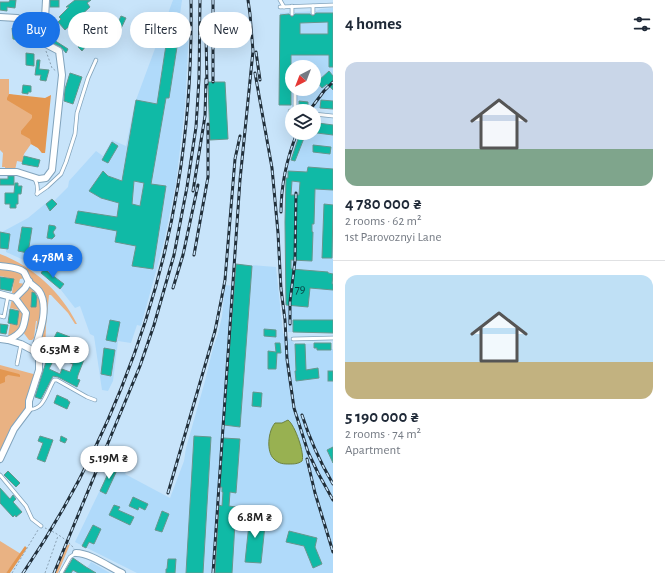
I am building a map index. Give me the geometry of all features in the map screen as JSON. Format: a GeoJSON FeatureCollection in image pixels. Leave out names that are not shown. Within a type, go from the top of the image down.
{"type":"FeatureCollection","features":[{"type":"Feature","properties":{"kind":"street"},"geometry":{"type":"LineString","coordinates":[[45,12],[46,0]]}},
{"type":"Feature","properties":{"kind":"street"},"geometry":{"type":"LineString","coordinates":[[0,17],[12,18]]}},
{"type":"Feature","properties":{"kind":"street"},"geometry":{"type":"LineString","coordinates":[[0,172],[17,172],[39,180],[49,176],[54,161],[62,72],[59,51],[53,48]]}},
{"type":"Feature","properties":{"kind":"street"},"geometry":{"type":"LineString","coordinates":[[0,266],[18,269],[23,272],[29,281],[40,292],[43,304],[42,321],[34,351]]}},
{"type":"Feature","properties":{"kind":"street"},"geometry":{"type":"LineString","coordinates":[[15,298],[22,292],[29,281]]}},
{"type":"Feature","properties":{"kind":"street"},"geometry":{"type":"LineString","coordinates":[[0,294],[15,298],[26,313],[24,328],[22,331],[8,340]]}},
{"type":"Feature","properties":{"kind":"street"},"geometry":{"type":"LineString","coordinates":[[0,339],[21,344],[34,351],[39,358],[39,370],[29,408],[14,429],[0,458]]}},
{"type":"Feature","properties":{"kind":"street"},"geometry":{"type":"LineString","coordinates":[[76,552],[88,555],[122,573]]}},
{"type":"Feature","properties":{"kind":"lane"},"geometry":{"type":"LineString","coordinates":[[280,0],[284,7]]}},
{"type":"Feature","properties":{"kind":"lane"},"geometry":{"type":"LineString","coordinates":[[326,0],[326,5]]}},
{"type":"Feature","properties":{"kind":"lane"},"geometry":{"type":"LineString","coordinates":[[280,7],[333,5]]}},
{"type":"Feature","properties":{"kind":"lane"},"geometry":{"type":"LineString","coordinates":[[292,6],[292,14]]}},
{"type":"Feature","properties":{"kind":"lane"},"geometry":{"type":"LineString","coordinates":[[313,6],[313,14]]}},
{"type":"Feature","properties":{"kind":"lane"},"geometry":{"type":"LineString","coordinates":[[31,176],[37,182],[37,194],[61,174],[75,134],[77,113],[96,60]]}},
{"type":"Feature","properties":{"kind":"lane"},"geometry":{"type":"LineString","coordinates":[[321,115],[333,116]]}},
{"type":"Feature","properties":{"kind":"lane"},"geometry":{"type":"LineString","coordinates":[[0,316],[4,317],[8,296]]}},
{"type":"Feature","properties":{"kind":"lane"},"geometry":{"type":"LineString","coordinates":[[293,338],[333,338]]}},
{"type":"Feature","properties":{"kind":"lane"},"geometry":{"type":"LineString","coordinates":[[16,364],[21,344]]}},
{"type":"Feature","properties":{"kind":"lane"},"geometry":{"type":"LineString","coordinates":[[29,408],[34,409],[40,406],[54,380],[57,380],[87,398],[95,400]]}},
{"type":"Feature","properties":{"kind":"lane"},"geometry":{"type":"LineString","coordinates":[[0,475],[26,506],[32,519],[41,526]]}},
{"type":"Feature","properties":{"kind":"lane"},"geometry":{"type":"LineString","coordinates":[[61,573],[70,557],[76,552]]}},
{"type":"Feature","properties":{"kind":"path"},"geometry":{"type":"LineString","coordinates":[[46,48],[52,68],[56,72],[62,72]]}},
{"type":"Feature","properties":{"kind":"path"},"geometry":{"type":"LineString","coordinates":[[12,573],[41,526],[51,530],[58,536],[71,543],[76,552]]}},
{"type":"Feature","properties":{"kind":"path"},"geometry":{"type":"LineString","coordinates":[[45,573],[58,536]]}},
{"type":"Feature","properties":{"kind":"shaded area"},"geometry":{"type":"Polygon","coordinates":[[[173,0],[182,0],[180,12],[169,12],[173,0]]]}},
{"type":"Feature","properties":{"kind":"shaded area"},"geometry":{"type":"Polygon","coordinates":[[[333,8],[333,109],[321,108],[321,104],[279,105],[280,13],[316,11],[333,8]]]}},
{"type":"Feature","properties":{"kind":"shaded area"},"geometry":{"type":"Polygon","coordinates":[[[155,48],[188,48],[185,107],[176,183],[164,242],[141,326],[137,325],[131,343],[118,341],[113,381],[108,391],[102,390],[94,336],[90,334],[80,306],[75,308],[61,290],[40,271],[26,261],[6,252],[6,249],[0,248],[0,232],[28,218],[51,199],[54,201],[68,187],[69,181],[96,151],[103,156],[112,140],[126,146],[135,102],[155,48]]]}},
{"type":"Feature","properties":{"kind":"shaded area"},"geometry":{"type":"Polygon","coordinates":[[[0,79],[9,79],[9,94],[48,103],[45,153],[42,153],[38,148],[31,144],[24,154],[22,162],[17,161],[15,170],[5,169],[5,167],[2,167],[3,153],[0,150],[0,79]]]}},
{"type":"Feature","properties":{"kind":"shaded area"},"geometry":{"type":"Polygon","coordinates":[[[9,94],[45,98],[51,95],[45,153],[42,153],[38,148],[31,144],[30,139],[21,134],[21,131],[32,118],[32,115],[7,100],[9,94]]]}},
{"type":"Feature","properties":{"kind":"shaded area"},"geometry":{"type":"Polygon","coordinates":[[[321,124],[333,125],[333,333],[288,332],[286,307],[285,222],[287,172],[292,150],[296,140],[321,140],[321,124]]]}},
{"type":"Feature","properties":{"kind":"shaded area"},"geometry":{"type":"Polygon","coordinates":[[[0,254],[12,259],[35,273],[55,291],[77,324],[75,324],[68,313],[51,295],[49,295],[45,352],[43,353],[37,352],[45,306],[31,280],[24,271],[0,264],[0,254]]]}},
{"type":"Feature","properties":{"kind":"shaded area"},"geometry":{"type":"Polygon","coordinates":[[[236,264],[276,267],[283,333],[295,344],[331,343],[331,349],[333,349],[333,573],[137,573],[75,542],[112,465],[126,472],[125,474],[170,498],[184,461],[186,448],[218,334],[222,316],[225,285],[234,286],[236,264]]]}},
{"type":"Feature","properties":{"kind":"shaded area"},"geometry":{"type":"Polygon","coordinates":[[[0,267],[21,273],[25,278],[20,279],[19,283],[25,284],[24,287],[15,294],[12,293],[14,279],[0,276],[0,267]]]}},
{"type":"Feature","properties":{"kind":"shaded area"},"geometry":{"type":"Polygon","coordinates":[[[29,285],[37,293],[32,293],[31,306],[36,307],[38,294],[40,300],[41,312],[38,330],[36,329],[36,321],[34,338],[32,340],[29,340],[23,332],[28,312],[19,297],[29,285]]]}},
{"type":"Feature","properties":{"kind":"shaded area"},"geometry":{"type":"Polygon","coordinates":[[[12,299],[24,313],[21,329],[8,337],[10,324],[17,325],[19,310],[10,308],[12,299]]]}},
{"type":"Feature","properties":{"kind":"shaded area"},"geometry":{"type":"Polygon","coordinates":[[[0,365],[37,375],[25,412],[0,456],[0,365]]]}},
{"type":"Feature","properties":{"kind":"shaded area"},"geometry":{"type":"Polygon","coordinates":[[[0,369],[19,374],[20,377],[8,375],[5,377],[5,382],[0,384],[0,369]]]}},
{"type":"Feature","properties":{"kind":"shaded area"},"geometry":{"type":"Polygon","coordinates":[[[288,420],[294,428],[301,446],[303,457],[302,461],[296,464],[285,464],[276,461],[271,456],[269,447],[269,436],[275,423],[282,423],[288,420]]]}},
{"type":"Feature","properties":{"kind":"shaded area"},"geometry":{"type":"Polygon","coordinates":[[[0,541],[21,554],[6,573],[0,573],[0,541]]]}},
{"type":"Feature","properties":{"kind":"shaded area"},"geometry":{"type":"Polygon","coordinates":[[[70,544],[58,573],[55,573],[66,546],[70,544]]]}},
{"type":"Feature","properties":{"kind":"shaded area"},"geometry":{"type":"Polygon","coordinates":[[[25,546],[27,548],[10,573],[6,573],[25,546]]]}},
{"type":"Feature","properties":{"kind":"shaded area"},"geometry":{"type":"Polygon","coordinates":[[[73,558],[87,568],[91,562],[110,573],[64,573],[73,558]]]}},
{"type":"Feature","properties":{"kind":"building"},"geometry":{"type":"Polygon","coordinates":[[[10,0],[16,0],[15,8],[7,7],[7,11],[0,10],[0,2],[9,2],[10,0]]]}},
{"type":"Feature","properties":{"kind":"building"},"geometry":{"type":"Polygon","coordinates":[[[50,0],[59,0],[59,7],[50,7],[50,0]]]}},
{"type":"Feature","properties":{"kind":"building"},"geometry":{"type":"Polygon","coordinates":[[[75,0],[91,0],[87,3],[90,7],[85,12],[68,12],[68,27],[65,30],[60,24],[60,16],[69,7],[66,7],[75,0]]]}},
{"type":"Feature","properties":{"kind":"building"},"geometry":{"type":"Polygon","coordinates":[[[316,13],[333,13],[333,67],[329,67],[329,55],[291,55],[291,60],[285,60],[285,96],[291,96],[291,104],[279,105],[280,15],[289,14],[292,17],[295,14],[310,14],[313,16],[316,13]],[[328,22],[300,23],[300,34],[328,34],[328,22]]]}},
{"type":"Feature","properties":{"kind":"building"},"geometry":{"type":"Polygon","coordinates":[[[122,16],[126,18],[122,26],[122,16]]]}},
{"type":"Feature","properties":{"kind":"building"},"geometry":{"type":"Polygon","coordinates":[[[60,44],[68,49],[66,53],[60,44]]]}},
{"type":"Feature","properties":{"kind":"building"},"geometry":{"type":"Polygon","coordinates":[[[166,48],[177,48],[169,98],[166,98],[151,184],[166,186],[153,269],[132,266],[136,246],[115,242],[117,231],[75,223],[78,211],[117,217],[119,203],[101,198],[89,191],[103,171],[108,176],[122,181],[136,100],[157,104],[166,48]],[[134,181],[132,204],[140,206],[144,183],[134,181]]]}},
{"type":"Feature","properties":{"kind":"building"},"geometry":{"type":"Polygon","coordinates":[[[26,53],[34,54],[34,66],[26,65],[26,53]]]}},
{"type":"Feature","properties":{"kind":"building"},"geometry":{"type":"Polygon","coordinates":[[[37,60],[40,60],[39,69],[49,70],[46,81],[40,80],[41,75],[35,75],[37,60]]]}},
{"type":"Feature","properties":{"kind":"building"},"geometry":{"type":"Polygon","coordinates":[[[329,71],[333,76],[333,90],[327,84],[322,88],[321,78],[329,71]]]}},
{"type":"Feature","properties":{"kind":"building"},"geometry":{"type":"Polygon","coordinates":[[[70,73],[82,77],[73,104],[64,101],[65,89],[70,73]]]}},
{"type":"Feature","properties":{"kind":"building"},"geometry":{"type":"Polygon","coordinates":[[[208,82],[225,82],[228,139],[210,140],[208,82]]]}},
{"type":"Feature","properties":{"kind":"building"},"geometry":{"type":"Polygon","coordinates":[[[23,85],[31,86],[31,92],[28,92],[28,94],[22,93],[23,85]]]}},
{"type":"Feature","properties":{"kind":"building"},"geometry":{"type":"Polygon","coordinates":[[[321,100],[333,101],[333,109],[321,108],[321,100]]]}},
{"type":"Feature","properties":{"kind":"building"},"geometry":{"type":"Polygon","coordinates":[[[299,101],[308,102],[308,104],[299,104],[299,101]]]}},
{"type":"Feature","properties":{"kind":"building"},"geometry":{"type":"Polygon","coordinates":[[[321,123],[333,125],[333,135],[321,134],[321,123]]]}},
{"type":"Feature","properties":{"kind":"building"},"geometry":{"type":"Polygon","coordinates":[[[298,140],[303,140],[295,161],[291,160],[298,140]]]}},
{"type":"Feature","properties":{"kind":"building"},"geometry":{"type":"Polygon","coordinates":[[[112,142],[118,146],[108,163],[102,160],[112,142]]]}},
{"type":"Feature","properties":{"kind":"building"},"geometry":{"type":"Polygon","coordinates":[[[313,145],[331,147],[330,154],[313,152],[313,145]]]}},
{"type":"Feature","properties":{"kind":"building"},"geometry":{"type":"Polygon","coordinates":[[[24,156],[40,160],[38,167],[22,164],[24,156]]]}},
{"type":"Feature","properties":{"kind":"building"},"geometry":{"type":"Polygon","coordinates":[[[308,167],[333,169],[333,190],[315,189],[314,224],[312,224],[312,261],[291,260],[291,269],[328,272],[333,274],[333,290],[310,288],[308,307],[286,305],[285,222],[286,178],[288,178],[288,171],[307,172],[308,167]],[[292,181],[291,195],[299,195],[300,182],[292,181]]]}},
{"type":"Feature","properties":{"kind":"building"},"geometry":{"type":"Polygon","coordinates":[[[8,176],[14,176],[14,185],[0,185],[0,179],[8,179],[8,176]]]}},
{"type":"Feature","properties":{"kind":"building"},"geometry":{"type":"Polygon","coordinates":[[[15,183],[18,183],[18,186],[22,186],[21,194],[18,194],[18,204],[16,204],[16,208],[10,208],[10,204],[5,204],[5,193],[14,193],[15,183]]]}},
{"type":"Feature","properties":{"kind":"building"},"geometry":{"type":"Polygon","coordinates":[[[52,199],[57,204],[50,211],[46,204],[52,199]]]}},
{"type":"Feature","properties":{"kind":"building"},"geometry":{"type":"Polygon","coordinates":[[[324,204],[333,205],[332,258],[322,258],[324,204]]]}},
{"type":"Feature","properties":{"kind":"building"},"geometry":{"type":"Polygon","coordinates":[[[49,225],[55,226],[56,228],[53,232],[55,236],[52,239],[47,238],[49,225]]]}},
{"type":"Feature","properties":{"kind":"building"},"geometry":{"type":"Polygon","coordinates":[[[22,227],[32,228],[28,253],[18,251],[22,227]]]}},
{"type":"Feature","properties":{"kind":"building"},"geometry":{"type":"Polygon","coordinates":[[[0,232],[10,234],[8,249],[0,248],[0,232]]]}},
{"type":"Feature","properties":{"kind":"building"},"geometry":{"type":"Polygon","coordinates":[[[42,251],[47,252],[45,263],[40,262],[42,251]]]}},
{"type":"Feature","properties":{"kind":"building"},"geometry":{"type":"Polygon","coordinates":[[[236,264],[252,266],[240,427],[224,425],[236,264]]]}},
{"type":"Feature","properties":{"kind":"building"},"geometry":{"type":"Polygon","coordinates":[[[44,269],[64,284],[60,289],[41,273],[44,269]]]}},
{"type":"Feature","properties":{"kind":"building"},"geometry":{"type":"Polygon","coordinates":[[[0,277],[14,279],[11,291],[0,289],[0,277]]]}},
{"type":"Feature","properties":{"kind":"building"},"geometry":{"type":"Polygon","coordinates":[[[32,292],[35,293],[37,297],[36,307],[31,307],[32,292]]]}},
{"type":"Feature","properties":{"kind":"building"},"geometry":{"type":"Polygon","coordinates":[[[10,309],[19,311],[17,325],[8,323],[10,309]]]}},
{"type":"Feature","properties":{"kind":"building"},"geometry":{"type":"Polygon","coordinates":[[[110,320],[120,322],[116,342],[106,340],[110,320]]]}},
{"type":"Feature","properties":{"kind":"building"},"geometry":{"type":"Polygon","coordinates":[[[293,320],[333,320],[333,333],[293,332],[293,320]]]}},
{"type":"Feature","properties":{"kind":"building"},"geometry":{"type":"Polygon","coordinates":[[[0,324],[8,325],[6,334],[0,333],[0,324]]]}},
{"type":"Feature","properties":{"kind":"building"},"geometry":{"type":"Polygon","coordinates":[[[264,329],[276,330],[276,337],[264,336],[264,329]]]}},
{"type":"Feature","properties":{"kind":"building"},"geometry":{"type":"Polygon","coordinates":[[[57,332],[70,337],[67,345],[53,340],[57,332]]]}},
{"type":"Feature","properties":{"kind":"building"},"geometry":{"type":"Polygon","coordinates":[[[275,343],[280,343],[281,353],[277,353],[276,369],[268,369],[268,351],[276,352],[275,343]]]}},
{"type":"Feature","properties":{"kind":"building"},"geometry":{"type":"Polygon","coordinates":[[[314,343],[331,343],[331,350],[317,350],[317,348],[314,348],[314,343]]]}},
{"type":"Feature","properties":{"kind":"building"},"geometry":{"type":"Polygon","coordinates":[[[295,344],[305,344],[306,370],[318,368],[319,378],[296,381],[295,344]]]}},
{"type":"Feature","properties":{"kind":"building"},"geometry":{"type":"Polygon","coordinates":[[[104,348],[115,350],[111,376],[101,374],[104,348]]]}},
{"type":"Feature","properties":{"kind":"building"},"geometry":{"type":"Polygon","coordinates":[[[51,351],[72,359],[75,353],[85,357],[78,375],[77,379],[80,380],[77,387],[53,376],[41,399],[35,397],[46,362],[45,361],[47,357],[48,358],[51,351]],[[55,357],[49,369],[60,374],[62,369],[70,372],[73,364],[55,357]]]}},
{"type":"Feature","properties":{"kind":"building"},"geometry":{"type":"Polygon","coordinates":[[[328,371],[333,371],[333,381],[328,381],[328,371]]]}},
{"type":"Feature","properties":{"kind":"building"},"geometry":{"type":"Polygon","coordinates":[[[253,392],[262,393],[261,407],[252,406],[253,392]]]}},
{"type":"Feature","properties":{"kind":"building"},"geometry":{"type":"Polygon","coordinates":[[[57,395],[70,402],[67,409],[54,403],[57,395]]]}},
{"type":"Feature","properties":{"kind":"building"},"geometry":{"type":"Polygon","coordinates":[[[40,436],[53,440],[45,462],[37,459],[43,443],[38,441],[40,436]]]}},
{"type":"Feature","properties":{"kind":"building"},"geometry":{"type":"Polygon","coordinates":[[[61,436],[67,439],[65,443],[60,441],[61,436]]]}},
{"type":"Feature","properties":{"kind":"building"},"geometry":{"type":"Polygon","coordinates":[[[194,436],[211,437],[203,573],[186,573],[194,436]]]}},
{"type":"Feature","properties":{"kind":"building"},"geometry":{"type":"Polygon","coordinates":[[[223,438],[240,439],[236,493],[230,492],[229,506],[236,507],[232,573],[215,573],[219,505],[222,506],[223,492],[222,487],[220,487],[223,438]]]}},
{"type":"Feature","properties":{"kind":"building"},"geometry":{"type":"Polygon","coordinates":[[[333,447],[333,463],[327,450],[333,447]]]}},
{"type":"Feature","properties":{"kind":"building"},"geometry":{"type":"Polygon","coordinates":[[[112,465],[118,468],[106,494],[100,491],[112,465]]]}},
{"type":"Feature","properties":{"kind":"building"},"geometry":{"type":"Polygon","coordinates":[[[8,471],[20,483],[16,487],[4,475],[8,471]]]}},
{"type":"Feature","properties":{"kind":"building"},"geometry":{"type":"Polygon","coordinates":[[[0,488],[10,499],[13,495],[16,499],[13,502],[22,512],[16,517],[15,515],[13,517],[0,503],[0,488]]]}},
{"type":"Feature","properties":{"kind":"building"},"geometry":{"type":"Polygon","coordinates":[[[133,497],[148,504],[145,510],[139,507],[138,510],[129,506],[133,497]]]}},
{"type":"Feature","properties":{"kind":"building"},"geometry":{"type":"Polygon","coordinates":[[[114,505],[120,507],[118,510],[134,517],[130,525],[109,515],[114,505]]]}},
{"type":"Feature","properties":{"kind":"building"},"geometry":{"type":"Polygon","coordinates":[[[162,511],[169,514],[162,532],[155,530],[162,511]]]}},
{"type":"Feature","properties":{"kind":"building"},"geometry":{"type":"Polygon","coordinates":[[[250,514],[266,516],[261,563],[245,562],[250,514]]]}},
{"type":"Feature","properties":{"kind":"building"},"geometry":{"type":"Polygon","coordinates":[[[93,525],[101,529],[94,544],[89,542],[86,548],[82,546],[93,525]]]}},
{"type":"Feature","properties":{"kind":"building"},"geometry":{"type":"Polygon","coordinates":[[[289,531],[317,538],[315,547],[322,564],[313,568],[304,546],[286,542],[289,531]]]}},
{"type":"Feature","properties":{"kind":"building"},"geometry":{"type":"Polygon","coordinates":[[[73,558],[96,573],[78,573],[73,570],[71,573],[64,573],[73,558]]]}},
{"type":"Feature","properties":{"kind":"building"},"geometry":{"type":"Polygon","coordinates":[[[168,559],[176,559],[175,573],[166,573],[168,559]]]}},
{"type":"Feature","properties":{"kind":"railway"},"geometry":{"type":"LineString","coordinates":[[23,573],[77,484],[101,436],[122,388],[140,338],[155,287],[168,236],[178,185],[187,116],[191,46],[191,0]]}},
{"type":"Feature","properties":{"kind":"railway"},"geometry":{"type":"LineString","coordinates":[[54,573],[140,366],[154,325],[174,255],[187,187],[196,127],[199,79],[200,0]]}},
{"type":"Feature","properties":{"kind":"railway"},"geometry":{"type":"LineString","coordinates":[[213,0],[213,82]]}},
{"type":"Feature","properties":{"kind":"railway"},"geometry":{"type":"LineString","coordinates":[[213,573],[240,180],[253,51],[248,0]]}},
{"type":"Feature","properties":{"kind":"railway"},"geometry":{"type":"LineString","coordinates":[[206,48],[207,84]]}},
{"type":"Feature","properties":{"kind":"railway"},"geometry":{"type":"LineString","coordinates":[[256,52],[260,80]]}},
{"type":"Feature","properties":{"kind":"railway"},"geometry":{"type":"LineString","coordinates":[[255,73],[272,168],[287,359],[294,408],[308,452],[333,500]]}},
{"type":"Feature","properties":{"kind":"railway"},"geometry":{"type":"LineString","coordinates":[[193,191],[205,116],[206,79]]}},
{"type":"Feature","properties":{"kind":"railway"},"geometry":{"type":"LineString","coordinates":[[314,104],[333,82]]}},
{"type":"Feature","properties":{"kind":"railway"},"geometry":{"type":"LineString","coordinates":[[194,255],[208,177],[208,124]]}},
{"type":"Feature","properties":{"kind":"railway"},"geometry":{"type":"LineString","coordinates":[[168,493],[215,331],[225,280],[235,159],[240,136]]}},
{"type":"Feature","properties":{"kind":"railway"},"geometry":{"type":"LineString","coordinates":[[281,212],[285,171],[294,140]]}},
{"type":"Feature","properties":{"kind":"railway"},"geometry":{"type":"LineString","coordinates":[[173,288],[183,255],[198,185]]}},
{"type":"Feature","properties":{"kind":"railway"},"geometry":{"type":"LineString","coordinates":[[290,324],[290,302],[295,261],[296,193]]}},
{"type":"Feature","properties":{"kind":"railway"},"geometry":{"type":"LineString","coordinates":[[302,415],[316,451],[333,484]]}},
{"type":"Feature","properties":{"kind":"railway"},"geometry":{"type":"LineString","coordinates":[[307,459],[315,493],[333,552]]}}]}
